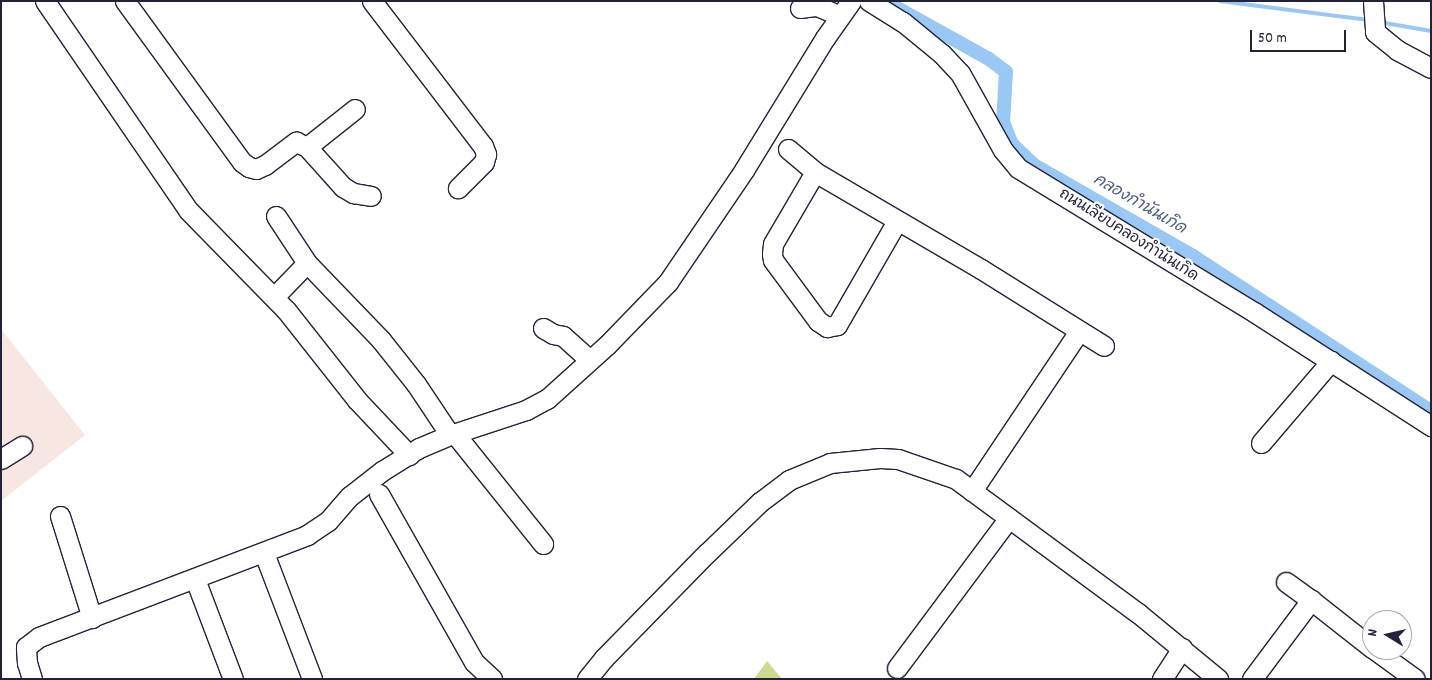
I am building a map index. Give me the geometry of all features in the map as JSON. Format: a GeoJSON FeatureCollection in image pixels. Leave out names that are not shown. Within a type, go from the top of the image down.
{"type":"FeatureCollection","features":[{"type":"Feature","properties":{"kind":"street"},"geometry":{"type":"LineString","coordinates":[[45,1],[188,210],[286,310],[357,400],[408,455]]}},
{"type":"Feature","properties":{"kind":"street"},"geometry":{"type":"LineString","coordinates":[[125,1],[242,162],[249,168],[256,169],[265,165],[296,142],[307,147],[343,187],[353,193],[371,196]]}},
{"type":"Feature","properties":{"kind":"street"},"geometry":{"type":"LineString","coordinates":[[372,1],[483,146],[486,154],[484,162],[458,188]]}},
{"type":"Feature","properties":{"kind":"street","name":"ถนนเลียบคลองกำนันเกิด"},"geometry":{"type":"LineString","coordinates":[[869,1],[903,22],[954,66],[972,93],[1002,150],[1018,168],[1331,361],[1431,426]]}},
{"type":"Feature","properties":{"kind":"street"},"geometry":{"type":"LineString","coordinates":[[1373,1],[1375,32],[1397,50],[1431,68]]}},
{"type":"Feature","properties":{"kind":"street"},"geometry":{"type":"LineString","coordinates":[[32,679],[27,663],[26,647],[39,637],[264,553],[307,535],[328,521],[350,496],[382,471],[408,455],[452,435],[526,410],[547,399],[590,360],[668,282],[744,170],[846,9],[817,6],[800,8]]}},
{"type":"Feature","properties":{"kind":"street"},"geometry":{"type":"LineString","coordinates":[[307,147],[355,109]]}},
{"type":"Feature","properties":{"kind":"street"},"geometry":{"type":"LineString","coordinates":[[788,149],[816,172],[981,269],[1104,346]]}},
{"type":"Feature","properties":{"kind":"street"},"geometry":{"type":"LineString","coordinates":[[816,172],[773,244],[772,254],[773,260],[818,321],[827,327],[837,325],[898,221]]}},
{"type":"Feature","properties":{"kind":"street"},"geometry":{"type":"LineString","coordinates":[[276,216],[307,263],[381,340],[416,384],[452,435],[543,544]]}},
{"type":"Feature","properties":{"kind":"street"},"geometry":{"type":"LineString","coordinates":[[274,297],[307,263]]}},
{"type":"Feature","properties":{"kind":"street"},"geometry":{"type":"LineString","coordinates":[[543,328],[553,334],[564,336],[590,360]]}},
{"type":"Feature","properties":{"kind":"street"},"geometry":{"type":"LineString","coordinates":[[972,491],[1078,331]]}},
{"type":"Feature","properties":{"kind":"street"},"geometry":{"type":"LineString","coordinates":[[1261,443],[1331,361]]}},
{"type":"Feature","properties":{"kind":"street"},"geometry":{"type":"LineString","coordinates":[[1,459],[22,446]]}},
{"type":"Feature","properties":{"kind":"street"},"geometry":{"type":"LineString","coordinates":[[587,679],[604,658],[707,553],[760,502],[789,480],[830,463],[898,459],[956,479],[1182,648],[1218,679]]}},
{"type":"Feature","properties":{"kind":"street"},"geometry":{"type":"LineString","coordinates":[[379,494],[474,662],[492,679]]}},
{"type":"Feature","properties":{"kind":"street"},"geometry":{"type":"LineString","coordinates":[[60,516],[92,618]]}},
{"type":"Feature","properties":{"kind":"street"},"geometry":{"type":"LineString","coordinates":[[897,668],[1009,518]]}},
{"type":"Feature","properties":{"kind":"street"},"geometry":{"type":"LineString","coordinates":[[264,553],[312,679]]}},
{"type":"Feature","properties":{"kind":"street"},"geometry":{"type":"LineString","coordinates":[[195,579],[233,679]]}},
{"type":"Feature","properties":{"kind":"street"},"geometry":{"type":"LineString","coordinates":[[1286,582],[1362,640]]}},
{"type":"Feature","properties":{"kind":"street"},"geometry":{"type":"LineString","coordinates":[[1252,679],[1311,600]]}},
{"type":"Feature","properties":{"kind":"street"},"geometry":{"type":"LineString","coordinates":[[1162,679],[1182,648]]}},
{"type":"Feature","properties":{"kind":"street"},"geometry":{"type":"LineString","coordinates":[[1389,660],[1415,679]]}},
{"type":"Feature","properties":{"kind":"shaded area"},"geometry":{"type":"Polygon","coordinates":[[[1,329],[85,435],[1,501],[1,329]]]}},
{"type":"Feature","properties":{"kind":"green space"},"geometry":{"type":"Polygon","coordinates":[[[767,661],[782,679],[754,679],[767,661]]]}},
{"type":"Feature","properties":{"kind":"waterway"},"geometry":{"type":"LineString","coordinates":[[1220,1],[1369,20]]}},
{"type":"Feature","properties":{"kind":"waterway","name":"คลองกำนันเกิด"},"geometry":{"type":"LineString","coordinates":[[890,4],[989,59],[1006,72],[1003,122],[1012,144],[1034,165],[1193,256],[1431,411]]}},
{"type":"Feature","properties":{"kind":"waterway"},"geometry":{"type":"LineString","coordinates":[[1379,22],[1431,31]]}}]}
